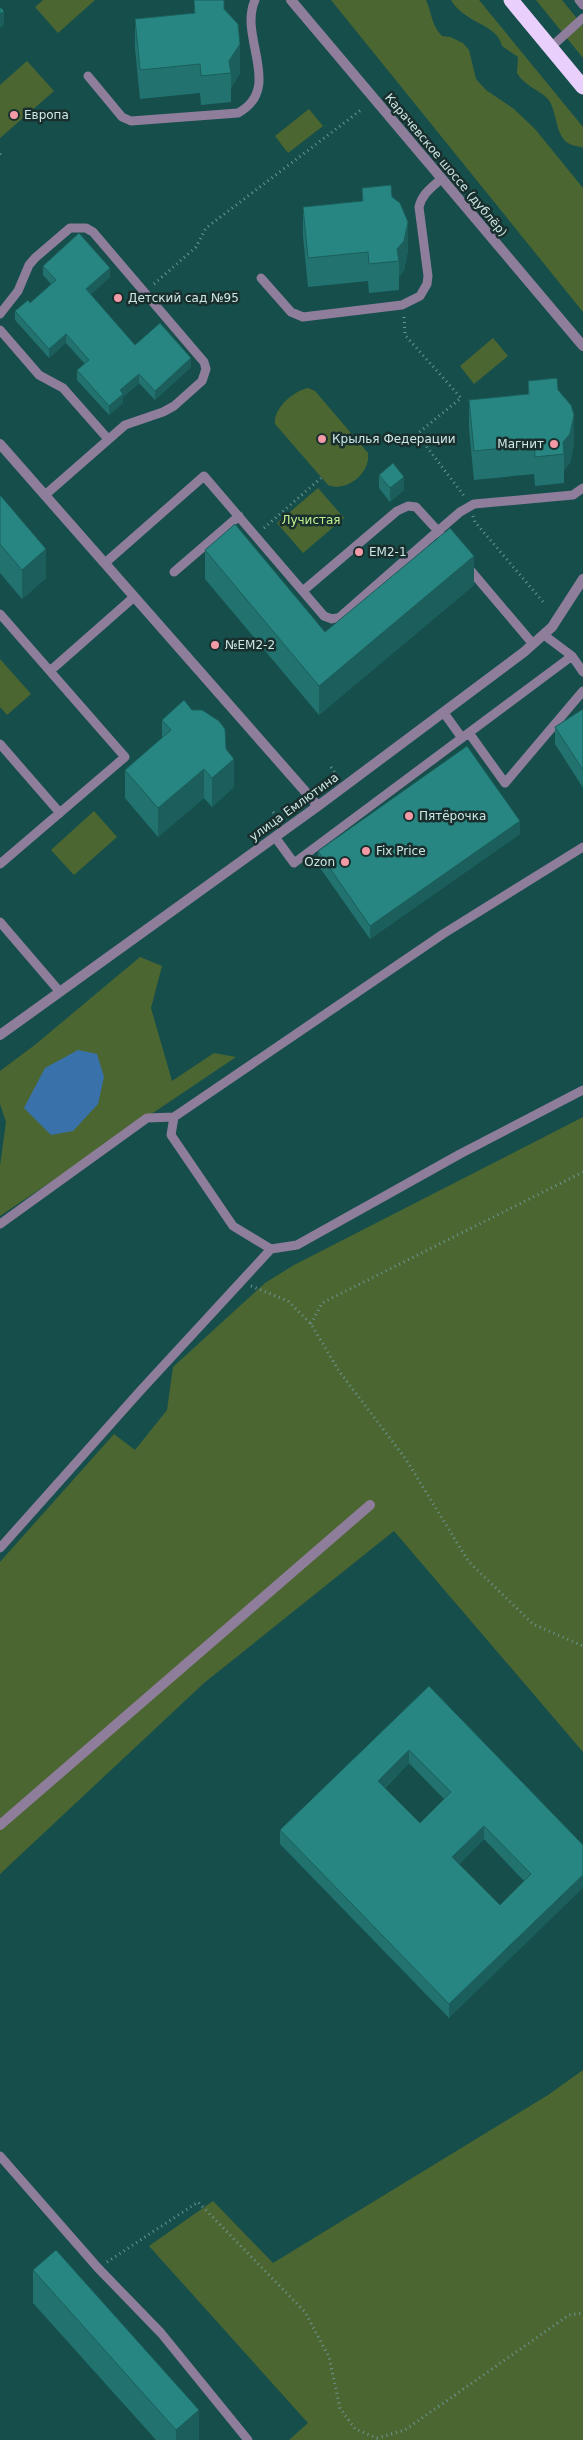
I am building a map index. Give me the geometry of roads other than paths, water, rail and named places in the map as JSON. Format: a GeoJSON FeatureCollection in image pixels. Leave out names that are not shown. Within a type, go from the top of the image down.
{"type":"FeatureCollection","features":[{"type":"Feature","properties":{"kind":"highway"},"geometry":{"type":"LineString","coordinates":[[510,0],[583,87]]}},
{"type":"Feature","properties":{"kind":"street","name":"Карачевское шоссе (дублёр)"},"geometry":{"type":"LineString","coordinates":[[291,0],[583,346]]}},
{"type":"Feature","properties":{"kind":"street"},"geometry":{"type":"LineString","coordinates":[[0,444],[318,806]]}},
{"type":"Feature","properties":{"kind":"street","name":"улица Емлютина"},"geometry":{"type":"LineString","coordinates":[[0,1035],[318,806],[533,644],[552,627],[568,606],[583,579]]}},
{"type":"Feature","properties":{"kind":"street"},"geometry":{"type":"LineString","coordinates":[[0,1825],[370,1504]]}},
{"type":"Feature","properties":{"kind":"lane"},"geometry":{"type":"LineString","coordinates":[[88,76],[122,117],[131,121],[238,113],[251,105],[259,90],[252,14],[255,0]]}},
{"type":"Feature","properties":{"kind":"lane"},"geometry":{"type":"LineString","coordinates":[[579,0],[583,5]]}},
{"type":"Feature","properties":{"kind":"lane"},"geometry":{"type":"LineString","coordinates":[[550,48],[583,18]]}},
{"type":"Feature","properties":{"kind":"lane"},"geometry":{"type":"LineString","coordinates":[[261,278],[291,312],[296,316],[303,317],[402,305],[420,296],[427,284],[428,276],[419,207],[423,196],[441,179]]}},
{"type":"Feature","properties":{"kind":"lane"},"geometry":{"type":"LineString","coordinates":[[0,314],[18,291],[29,265],[35,258],[70,228],[86,228],[93,232],[204,362],[205,375],[174,406],[163,412],[125,425],[45,495]]}},
{"type":"Feature","properties":{"kind":"lane"},"geometry":{"type":"LineString","coordinates":[[0,330],[39,376],[63,388],[108,439]]}},
{"type":"Feature","properties":{"kind":"lane"},"geometry":{"type":"LineString","coordinates":[[105,563],[204,476],[304,590],[324,616],[332,619],[340,617],[469,506],[573,495],[583,488]]}},
{"type":"Feature","properties":{"kind":"lane"},"geometry":{"type":"LineString","coordinates":[[304,590],[402,508],[416,507],[533,644]]}},
{"type":"Feature","properties":{"kind":"lane"},"geometry":{"type":"LineString","coordinates":[[174,572],[239,516]]}},
{"type":"Feature","properties":{"kind":"lane"},"geometry":{"type":"LineString","coordinates":[[50,671],[134,596]]}},
{"type":"Feature","properties":{"kind":"lane"},"geometry":{"type":"LineString","coordinates":[[0,614],[125,757],[0,864]]}},
{"type":"Feature","properties":{"kind":"lane"},"geometry":{"type":"LineString","coordinates":[[544,635],[572,656],[583,672]]}},
{"type":"Feature","properties":{"kind":"lane"},"geometry":{"type":"LineString","coordinates":[[275,837],[294,863],[572,656]]}},
{"type":"Feature","properties":{"kind":"lane"},"geometry":{"type":"LineString","coordinates":[[444,712],[505,783],[583,691]]}},
{"type":"Feature","properties":{"kind":"lane"},"geometry":{"type":"LineString","coordinates":[[0,744],[60,813]]}},
{"type":"Feature","properties":{"kind":"lane"},"geometry":{"type":"LineString","coordinates":[[0,1224],[147,1118],[174,1117],[443,934],[583,847]]}},
{"type":"Feature","properties":{"kind":"lane"},"geometry":{"type":"LineString","coordinates":[[0,922],[60,992]]}},
{"type":"Feature","properties":{"kind":"lane"},"geometry":{"type":"LineString","coordinates":[[0,1548],[271,1249],[298,1244],[460,1154],[583,1090]]}},
{"type":"Feature","properties":{"kind":"lane"},"geometry":{"type":"LineString","coordinates":[[174,1117],[171,1135],[233,1226],[271,1249]]}},
{"type":"Feature","properties":{"kind":"lane"},"geometry":{"type":"LineString","coordinates":[[0,2156],[98,2268],[161,2333],[248,2440]]}},
{"type":"Feature","properties":{"kind":"water"},"geometry":{"type":"Polygon","coordinates":[[[78,1050],[97,1054],[104,1077],[98,1104],[73,1131],[51,1135],[24,1108],[45,1068],[78,1050]]]}},
{"type":"Feature","properties":{"kind":"place","name":"Европа"},"geometry":{"type":"Point","coordinates":[14,115]}},
{"type":"Feature","properties":{"kind":"place","name":"Детский сад №95"},"geometry":{"type":"Point","coordinates":[118,298]}},
{"type":"Feature","properties":{"kind":"place","name":"Крылья Федерации"},"geometry":{"type":"Point","coordinates":[322,439]}},
{"type":"Feature","properties":{"kind":"place","name":"Магнит"},"geometry":{"type":"Point","coordinates":[554,444]}},
{"type":"Feature","properties":{"kind":"place","name":"ЕМ2-1"},"geometry":{"type":"Point","coordinates":[359,552]}},
{"type":"Feature","properties":{"kind":"place","name":"№ЕМ2-2"},"geometry":{"type":"Point","coordinates":[215,645]}},
{"type":"Feature","properties":{"kind":"place","name":"Пятёрочка"},"geometry":{"type":"Point","coordinates":[409,816]}},
{"type":"Feature","properties":{"kind":"place","name":"Fix Price"},"geometry":{"type":"Point","coordinates":[366,851]}},
{"type":"Feature","properties":{"kind":"place","name":"Ozon"},"geometry":{"type":"Point","coordinates":[345,862]}},
{"type":"Feature","properties":{"kind":"park label","name":"Лучистая"},"geometry":{"type":"Point","coordinates":[311,520]}}]}
